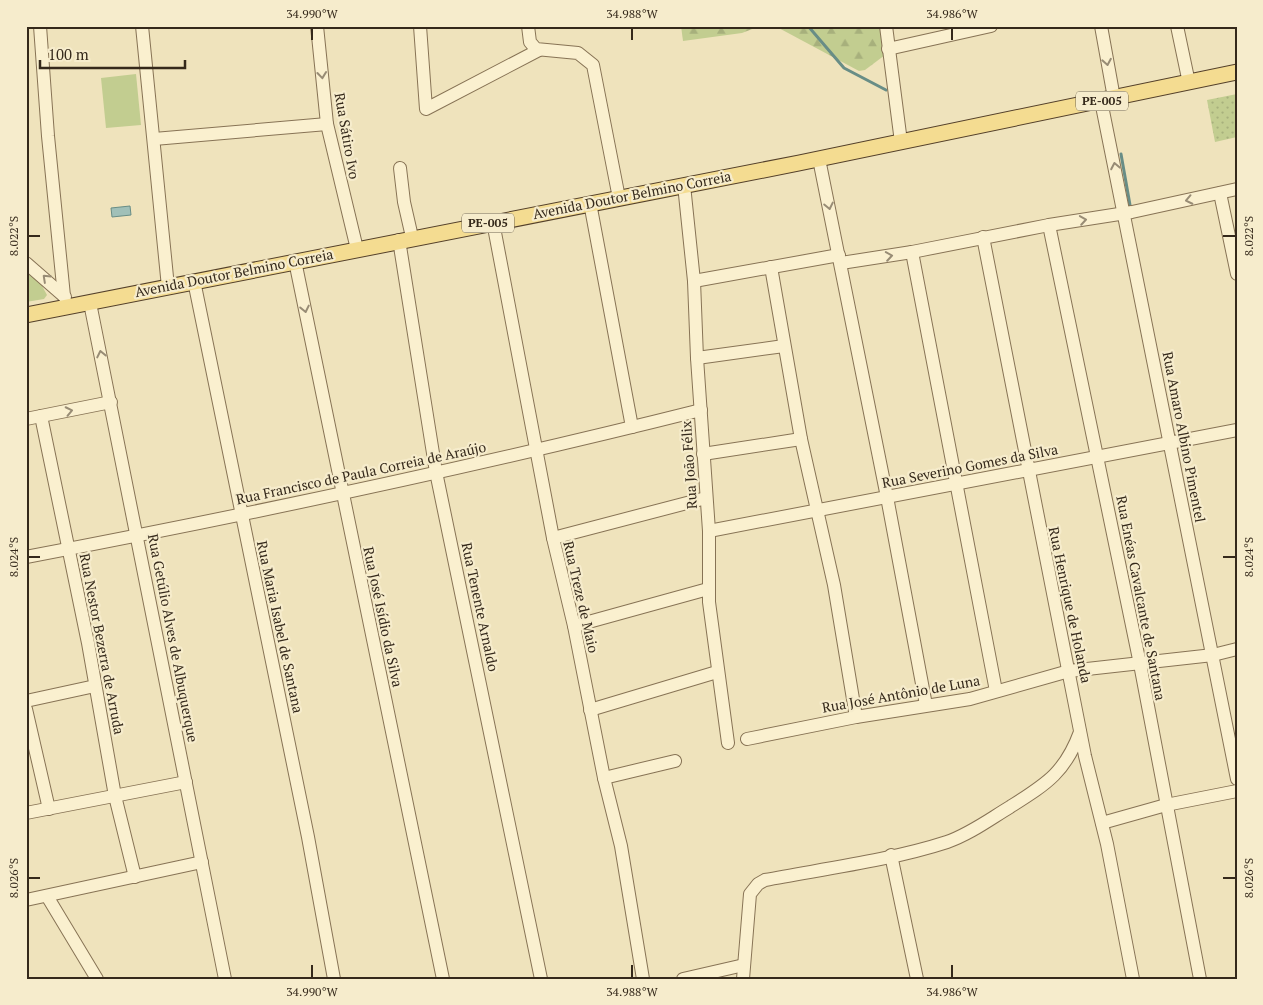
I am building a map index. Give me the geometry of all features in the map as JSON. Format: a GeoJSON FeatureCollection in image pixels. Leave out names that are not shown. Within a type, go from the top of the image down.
{"type":"FeatureCollection","features":[{"type":"Feature","properties":{"kind":"main road","name":"Avenida Doutor Belmino Correia"},"geometry":{"type":"LineString","coordinates":[[26,315],[66,301],[90,303],[357,248],[819,159],[1237,72]]}},
{"type":"Feature","properties":{"kind":"street"},"geometry":{"type":"LineString","coordinates":[[40,26],[48,136],[66,301]]}},
{"type":"Feature","properties":{"kind":"street"},"geometry":{"type":"LineString","coordinates":[[142,26],[168,287]]}},
{"type":"Feature","properties":{"kind":"street","name":"Rua Sátiro Ivo"},"geometry":{"type":"LineString","coordinates":[[317,26],[327,124],[357,248]]}},
{"type":"Feature","properties":{"kind":"street"},"geometry":{"type":"LineString","coordinates":[[420,26],[426,108],[539,50],[578,53],[593,65],[618,198]]}},
{"type":"Feature","properties":{"kind":"street"},"geometry":{"type":"LineString","coordinates":[[528,26],[530,42],[539,50]]}},
{"type":"Feature","properties":{"kind":"street"},"geometry":{"type":"LineString","coordinates":[[886,26],[901,142]]}},
{"type":"Feature","properties":{"kind":"street"},"geometry":{"type":"LineString","coordinates":[[888,49],[990,26]]}},
{"type":"Feature","properties":{"kind":"street","name":"Rua Amaro Albino Pimentel"},"geometry":{"type":"LineString","coordinates":[[1101,26],[1108,100],[1124,213],[1237,779]]}},
{"type":"Feature","properties":{"kind":"street"},"geometry":{"type":"LineString","coordinates":[[1177,26],[1189,83]]}},
{"type":"Feature","properties":{"kind":"street"},"geometry":{"type":"LineString","coordinates":[[154,139],[327,124]]}},
{"type":"Feature","properties":{"kind":"street"},"geometry":{"type":"LineString","coordinates":[[819,159],[888,496],[926,705]]}},
{"type":"Feature","properties":{"kind":"street","name":"Rua Tenente Arnaldo"},"geometry":{"type":"LineString","coordinates":[[400,168],[406,239],[436,472],[541,979]]}},
{"type":"Feature","properties":{"kind":"street","name":"Rua João Félix"},"geometry":{"type":"LineString","coordinates":[[684,185],[694,281],[697,358],[709,531],[708,589],[716,672],[728,743]]}},
{"type":"Feature","properties":{"kind":"street"},"geometry":{"type":"LineString","coordinates":[[694,281],[771,267],[912,252],[983,237],[1124,213],[1237,189]]}},
{"type":"Feature","properties":{"kind":"street"},"geometry":{"type":"LineString","coordinates":[[1220,193],[1237,274]]}},
{"type":"Feature","properties":{"kind":"street"},"geometry":{"type":"LineString","coordinates":[[590,203],[632,427]]}},
{"type":"Feature","properties":{"kind":"street","name":"Rua Treze de Maio"},"geometry":{"type":"LineString","coordinates":[[493,222],[535,451],[574,626],[604,778],[621,846],[643,979]]}},
{"type":"Feature","properties":{"kind":"street","name":"Rua Enéas Cavalcante de Santana"},"geometry":{"type":"LineString","coordinates":[[1049,225],[1140,664],[1200,979]]}},
{"type":"Feature","properties":{"kind":"street","name":"Rua Henrique de Holanda"},"geometry":{"type":"LineString","coordinates":[[983,237],[1080,732],[1102,823],[1133,979]]}},
{"type":"Feature","properties":{"kind":"street"},"geometry":{"type":"LineString","coordinates":[[912,252],[955,485],[996,691]]}},
{"type":"Feature","properties":{"kind":"street","name":"Rua José Isídio da Silva"},"geometry":{"type":"LineString","coordinates":[[295,261],[443,979]]}},
{"type":"Feature","properties":{"kind":"street"},"geometry":{"type":"LineString","coordinates":[[26,262],[66,301]]}},
{"type":"Feature","properties":{"kind":"street"},"geometry":{"type":"LineString","coordinates":[[771,267],[801,439],[834,585],[856,717]]}},
{"type":"Feature","properties":{"kind":"street","name":"Rua Maria Isabel de Santana"},"geometry":{"type":"LineString","coordinates":[[194,281],[308,837],[334,979]]}},
{"type":"Feature","properties":{"kind":"street","name":"Rua Getúlio Alves de Albuquerque"},"geometry":{"type":"LineString","coordinates":[[90,303],[139,536],[226,979]]}},
{"type":"Feature","properties":{"kind":"street"},"geometry":{"type":"LineString","coordinates":[[697,358],[784,346]]}},
{"type":"Feature","properties":{"kind":"street"},"geometry":{"type":"LineString","coordinates":[[26,419],[111,402]]}},
{"type":"Feature","properties":{"kind":"street","name":"Rua Francisco de Paula Correia de Araújo"},"geometry":{"type":"LineString","coordinates":[[26,557],[139,536],[535,451],[701,410]]}},
{"type":"Feature","properties":{"kind":"street","name":"Rua Nestor Bezerra de Arruda"},"geometry":{"type":"LineString","coordinates":[[41,416],[69,549],[115,796],[135,877]]}},
{"type":"Feature","properties":{"kind":"street","name":"Rua Severino Gomes da Silva"},"geometry":{"type":"LineString","coordinates":[[709,531],[818,512],[888,496],[1098,458],[1169,442],[1237,430]]}},
{"type":"Feature","properties":{"kind":"street"},"geometry":{"type":"LineString","coordinates":[[703,454],[801,439]]}},
{"type":"Feature","properties":{"kind":"street"},"geometry":{"type":"LineString","coordinates":[[553,538],[706,498]]}},
{"type":"Feature","properties":{"kind":"street"},"geometry":{"type":"LineString","coordinates":[[574,626],[708,589]]}},
{"type":"Feature","properties":{"kind":"street","name":"Rua José Antônio de Luna"},"geometry":{"type":"LineString","coordinates":[[747,739],[856,717],[970,699],[1069,671],[1213,655],[1237,649]]}},
{"type":"Feature","properties":{"kind":"street"},"geometry":{"type":"LineString","coordinates":[[590,710],[716,672]]}},
{"type":"Feature","properties":{"kind":"street"},"geometry":{"type":"LineString","coordinates":[[26,702],[95,686]]}},
{"type":"Feature","properties":{"kind":"street"},"geometry":{"type":"LineString","coordinates":[[26,709],[49,810]]}},
{"type":"Feature","properties":{"kind":"street"},"geometry":{"type":"LineString","coordinates":[[744,979],[750,894],[758,884],[765,880],[947,842],[967,833],[1038,790],[1066,764],[1080,732]]}},
{"type":"Feature","properties":{"kind":"street"},"geometry":{"type":"LineString","coordinates":[[604,778],[675,761]]}},
{"type":"Feature","properties":{"kind":"street"},"geometry":{"type":"LineString","coordinates":[[26,813],[186,782]]}},
{"type":"Feature","properties":{"kind":"street"},"geometry":{"type":"LineString","coordinates":[[1102,823],[1166,805],[1237,791]]}},
{"type":"Feature","properties":{"kind":"street"},"geometry":{"type":"LineString","coordinates":[[891,855],[917,979]]}},
{"type":"Feature","properties":{"kind":"street"},"geometry":{"type":"LineString","coordinates":[[26,900],[202,862]]}},
{"type":"Feature","properties":{"kind":"street"},"geometry":{"type":"LineString","coordinates":[[47,896],[97,979]]}},
{"type":"Feature","properties":{"kind":"street"},"geometry":{"type":"LineString","coordinates":[[683,979],[744,965]]}},
{"type":"Feature","properties":{"kind":"green space"},"geometry":{"type":"Polygon","coordinates":[[[681,26],[760,26],[742,33],[683,41],[681,26]]]}},
{"type":"Feature","properties":{"kind":"green space"},"geometry":{"type":"Polygon","coordinates":[[[775,26],[881,26],[885,55],[865,70],[859,71],[775,26]]]}},
{"type":"Feature","properties":{"kind":"green space"},"geometry":{"type":"Polygon","coordinates":[[[136,74],[141,125],[106,128],[101,78],[136,74]]]}},
{"type":"Feature","properties":{"kind":"green space"},"geometry":{"type":"Polygon","coordinates":[[[1237,94],[1237,137],[1215,142],[1207,100],[1237,94]]]}},
{"type":"Feature","properties":{"kind":"green space"},"geometry":{"type":"Polygon","coordinates":[[[26,270],[41,284],[47,295],[44,299],[26,302],[26,270]]]}},
{"type":"Feature","properties":{"kind":"water"},"geometry":{"type":"Polygon","coordinates":[[[130,206],[131,215],[112,217],[111,208],[130,206]]]}},
{"type":"Feature","properties":{"kind":"waterway"},"geometry":{"type":"LineString","coordinates":[[808,26],[844,68],[886,90]]}},
{"type":"Feature","properties":{"kind":"waterway"},"geometry":{"type":"LineString","coordinates":[[1121,154],[1130,205]]}}]}
